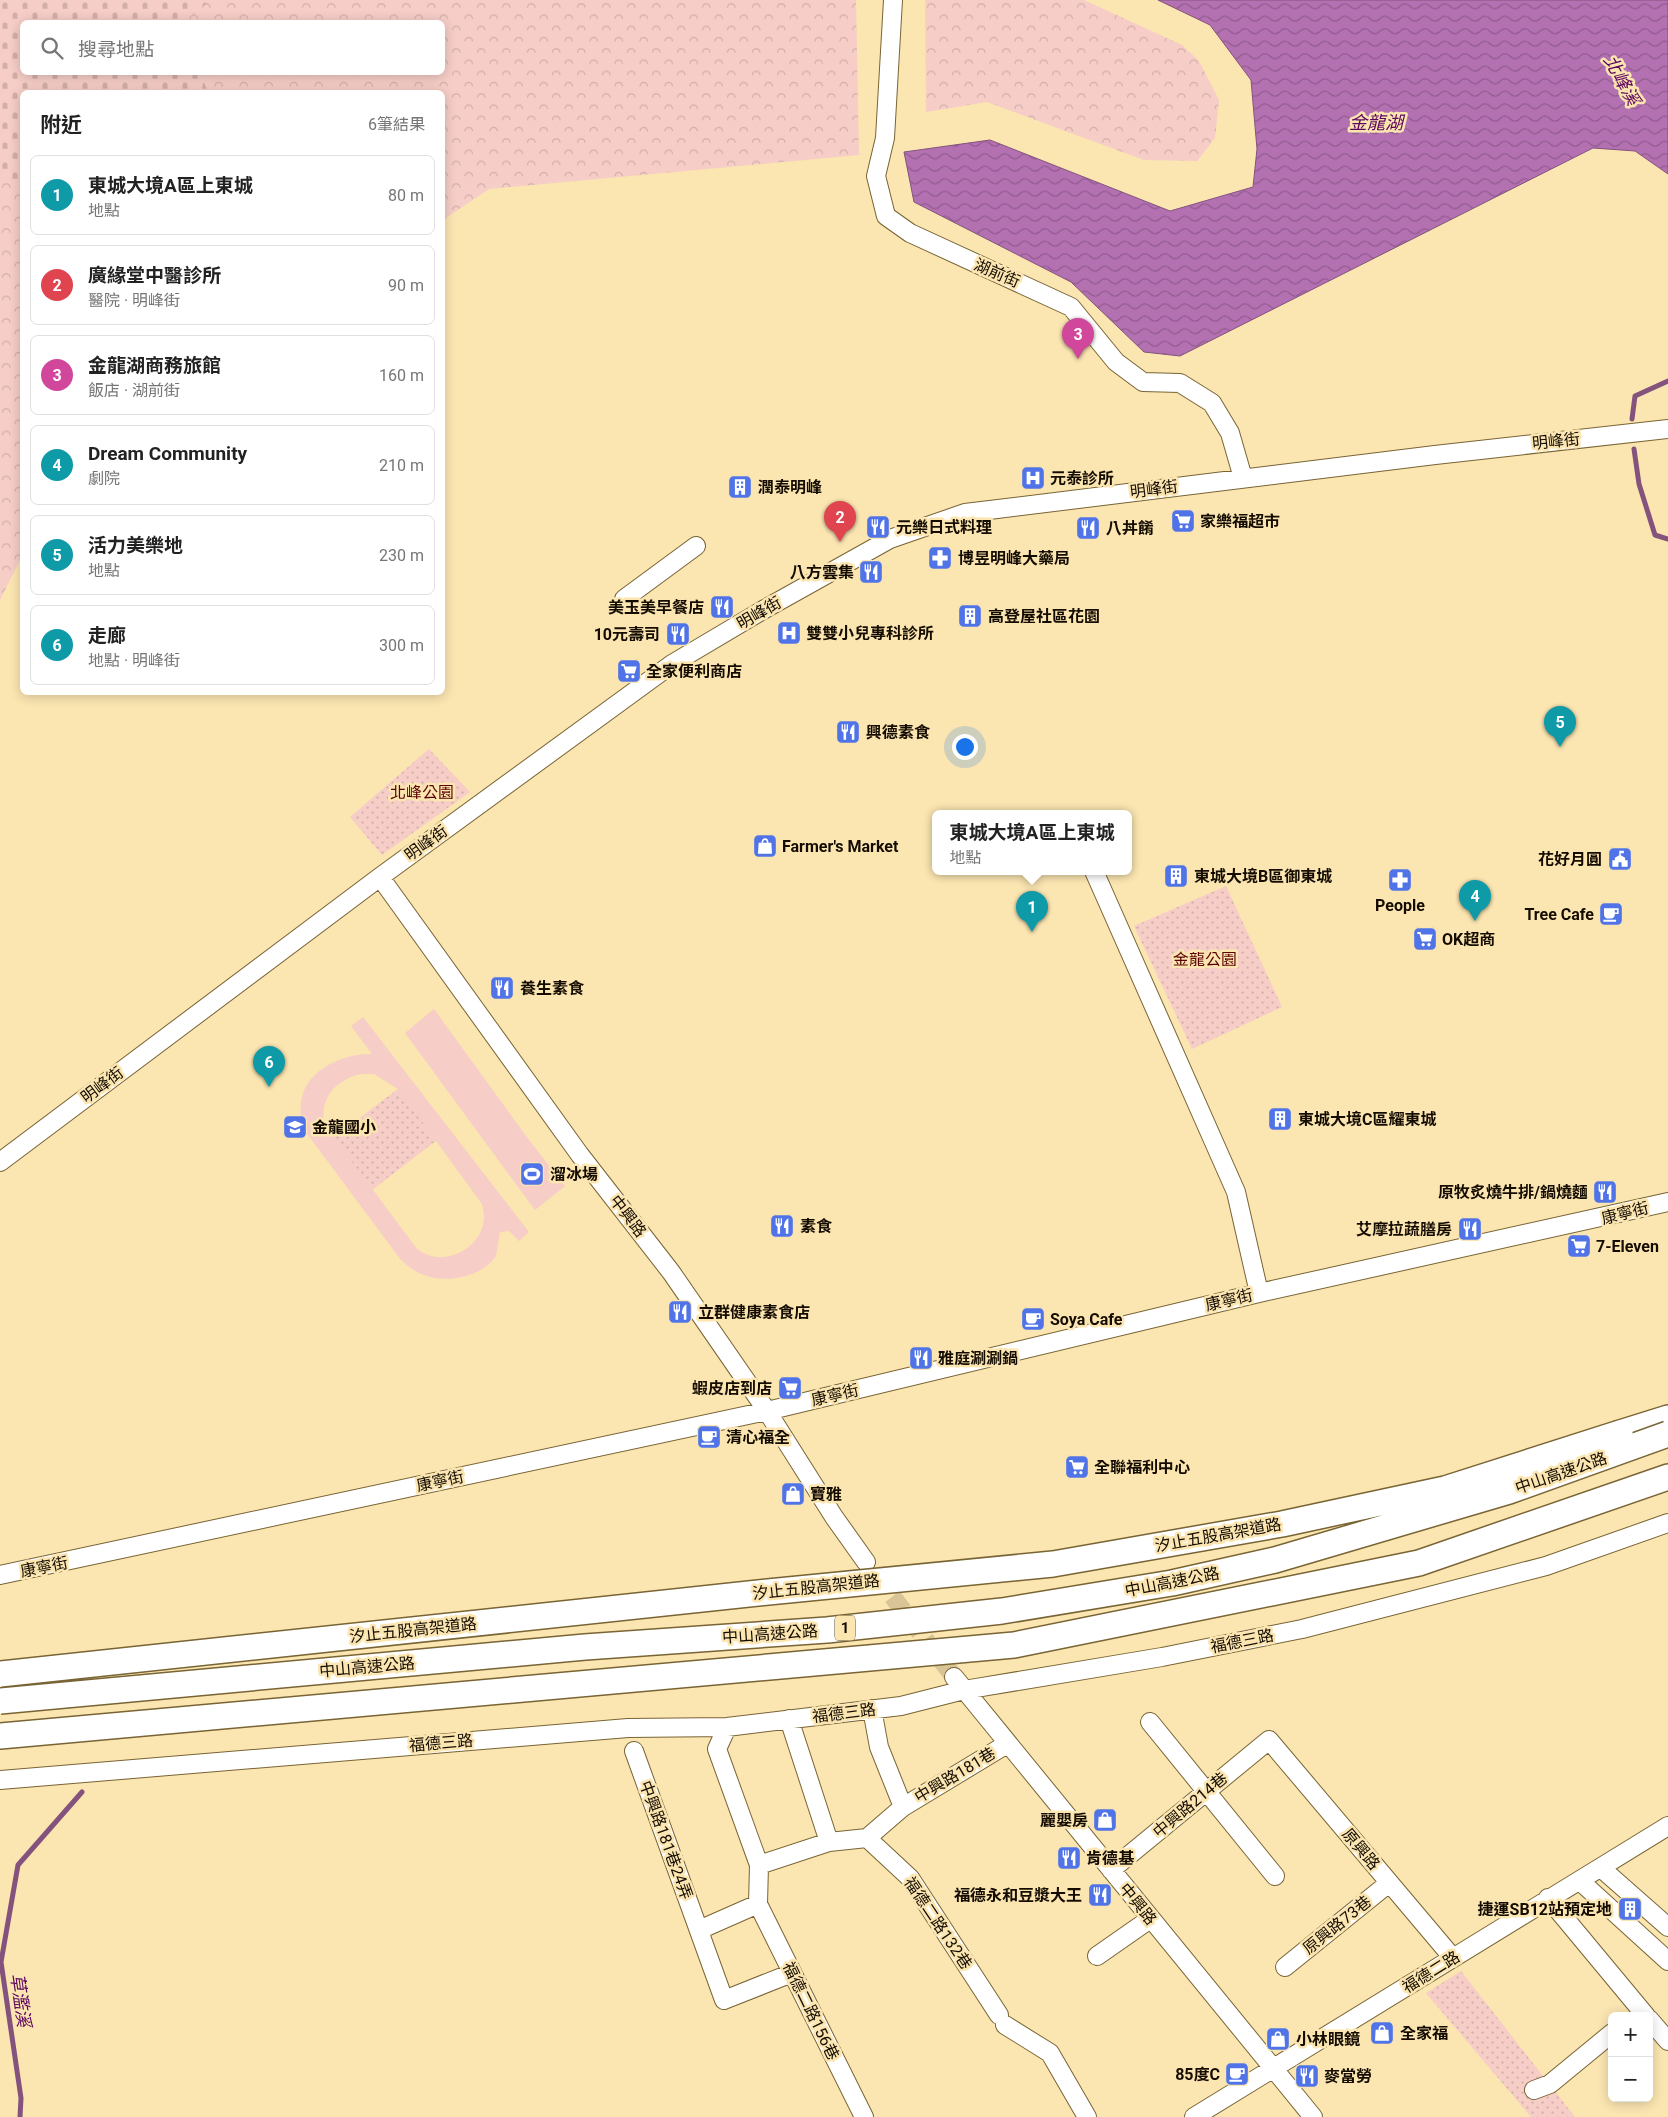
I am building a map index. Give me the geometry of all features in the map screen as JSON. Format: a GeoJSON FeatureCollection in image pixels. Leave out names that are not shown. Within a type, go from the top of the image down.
{"type":"FeatureCollection","features":[{"type":"Feature","properties":{"kind":"highway","name":"汐止五股高架道路"},"geometry":{"type":"LineString","coordinates":[[0,1674],[758,1593],[1053,1564],[1282,1524],[1446,1490],[1668,1418]]}},
{"type":"Feature","properties":{"kind":"highway","name":"中山高速公路"},"geometry":{"type":"LineString","coordinates":[[0,1702],[585,1647],[827,1630],[1002,1612],[1172,1583],[1275,1560],[1509,1491],[1668,1434]]}},
{"type":"Feature","properties":{"kind":"highway","name":"中山高速公路"},"geometry":{"type":"LineString","coordinates":[[0,1736],[1014,1645],[1419,1563],[1668,1477]]}},
{"type":"Feature","properties":{"kind":"street","name":"湖前街"},"geometry":{"type":"LineString","coordinates":[[893,0],[885,138],[876,176],[886,216],[910,233],[1071,307],[1116,362],[1143,382],[1180,383],[1212,403],[1230,433],[1243,478]]}},
{"type":"Feature","properties":{"kind":"street","name":"明峰街"},"geometry":{"type":"LineString","coordinates":[[0,1162],[380,877],[672,664],[763,610],[890,539],[966,513],[1243,478],[1668,429]]}},
{"type":"Feature","properties":{"kind":"street"},"geometry":{"type":"LineString","coordinates":[[624,599],[696,546]]}},
{"type":"Feature","properties":{"kind":"street"},"geometry":{"type":"LineString","coordinates":[[1096,875],[1236,1192],[1260,1293]]}},
{"type":"Feature","properties":{"kind":"street","name":"中興路"},"geometry":{"type":"LineString","coordinates":[[380,877],[580,1155],[671,1272],[768,1411],[834,1517],[866,1562]]}},
{"type":"Feature","properties":{"kind":"street","name":"康寧街"},"geometry":{"type":"LineString","coordinates":[[0,1575],[768,1411],[1260,1293],[1668,1202]]}},
{"type":"Feature","properties":{"kind":"street","name":"福德三路"},"geometry":{"type":"LineString","coordinates":[[0,1780],[628,1728],[727,1727],[901,1706],[959,1684],[1162,1657],[1344,1620],[1546,1566],[1668,1523]]}},
{"type":"Feature","properties":{"kind":"street","name":"中興路"},"geometry":{"type":"LineString","coordinates":[[959,1684],[1312,2117]]}},
{"type":"Feature","properties":{"kind":"street"},"geometry":{"type":"LineString","coordinates":[[872,1709],[879,1747],[902,1807]]}},
{"type":"Feature","properties":{"kind":"street"},"geometry":{"type":"LineString","coordinates":[[789,1719],[829,1842]]}},
{"type":"Feature","properties":{"kind":"street"},"geometry":{"type":"LineString","coordinates":[[1150,1722],[1275,1876]]}},
{"type":"Feature","properties":{"kind":"street"},"geometry":{"type":"LineString","coordinates":[[699,1930],[758,1904],[759,1864],[716,1749],[727,1727]]}},
{"type":"Feature","properties":{"kind":"street","name":"中興路214巷"},"geometry":{"type":"LineString","coordinates":[[1111,1870],[1268,1740]]}},
{"type":"Feature","properties":{"kind":"street","name":"原興路"},"geometry":{"type":"LineString","coordinates":[[1268,1740],[1453,1958]]}},
{"type":"Feature","properties":{"kind":"street","name":"中興路181巷"},"geometry":{"type":"LineString","coordinates":[[867,1838],[902,1807],[1007,1744]]}},
{"type":"Feature","properties":{"kind":"street","name":"中興路181巷24弄"},"geometry":{"type":"LineString","coordinates":[[634,1750],[724,2000],[792,1973]]}},
{"type":"Feature","properties":{"kind":"street","name":"福德二路"},"geometry":{"type":"LineString","coordinates":[[1194,2117],[1668,1826]]}},
{"type":"Feature","properties":{"kind":"street"},"geometry":{"type":"LineString","coordinates":[[759,1864],[829,1842],[867,1838]]}},
{"type":"Feature","properties":{"kind":"street","name":"福德二路132巷"},"geometry":{"type":"LineString","coordinates":[[867,1838],[910,1878],[1002,2020],[1050,2053],[1087,2117]]}},
{"type":"Feature","properties":{"kind":"street"},"geometry":{"type":"LineString","coordinates":[[1601,1868],[1668,1927]]}},
{"type":"Feature","properties":{"kind":"street"},"geometry":{"type":"LineString","coordinates":[[1580,1881],[1668,1961]]}},
{"type":"Feature","properties":{"kind":"street","name":"原興路73巷"},"geometry":{"type":"LineString","coordinates":[[1285,1967],[1389,1883]]}},
{"type":"Feature","properties":{"kind":"street"},"geometry":{"type":"LineString","coordinates":[[1548,1898],[1640,2012]]}},
{"type":"Feature","properties":{"kind":"street","name":"福德二路156巷"},"geometry":{"type":"LineString","coordinates":[[758,1904],[864,2117]]}},
{"type":"Feature","properties":{"kind":"street"},"geometry":{"type":"LineString","coordinates":[[1097,1956],[1150,1919]]}},
{"type":"Feature","properties":{"kind":"street"},"geometry":{"type":"LineString","coordinates":[[1653,2026],[1668,2041]]}},
{"type":"Feature","properties":{"kind":"street"},"geometry":{"type":"LineString","coordinates":[[1534,2090],[1550,2084],[1608,2036]]}},
{"type":"Feature","properties":{"kind":"green space"},"geometry":{"type":"Polygon","coordinates":[[[0,0],[856,0],[859,155],[489,189],[445,219],[445,90],[20,90],[20,560],[0,600],[0,0]]]}},
{"type":"Feature","properties":{"kind":"green space"},"geometry":{"type":"Polygon","coordinates":[[[0,0],[212,0],[185,20],[20,20],[20,75],[201,75],[207,90],[20,90],[20,188],[7,180],[0,181],[0,0]]]}},
{"type":"Feature","properties":{"kind":"green space"},"geometry":{"type":"Polygon","coordinates":[[[925,0],[1084,0],[1182,45],[1199,61],[1219,100],[1215,138],[1197,161],[1144,160],[987,102],[926,112],[925,0]]]}},
{"type":"Feature","properties":{"kind":"green space","name":"北峰公園"},"geometry":{"type":"Polygon","coordinates":[[[429,749],[470,792],[382,855],[350,817],[429,749]]]}},
{"type":"Feature","properties":{"kind":"green space","name":"金龍公園"},"geometry":{"type":"Polygon","coordinates":[[[1226,886],[1282,1007],[1192,1049],[1134,926],[1226,886]]]}},
{"type":"Feature","properties":{"kind":"green space"},"geometry":{"type":"Polygon","coordinates":[[[434,1009],[529,1140],[565,1186],[535,1210],[405,1033],[434,1009]]]}},
{"type":"Feature","properties":{"kind":"green space"},"geometry":{"type":"Polygon","coordinates":[[[363,1017],[529,1232],[519,1241],[509,1231],[500,1232],[496,1256],[490,1263],[473,1274],[443,1279],[433,1278],[409,1267],[401,1260],[302,1127],[301,1100],[304,1090],[312,1078],[319,1071],[336,1061],[354,1055],[372,1054],[351,1026],[363,1017]],[[361,1074],[352,1077],[331,1092],[324,1106],[324,1124],[417,1249],[429,1255],[442,1257],[454,1255],[475,1241],[481,1230],[484,1218],[482,1204],[398,1089],[374,1074],[361,1074]]]}},
{"type":"Feature","properties":{"kind":"green space"},"geometry":{"type":"Polygon","coordinates":[[[398,1089],[437,1140],[372,1190],[333,1138],[398,1089]]]}},
{"type":"Feature","properties":{"kind":"green space"},"geometry":{"type":"Polygon","coordinates":[[[1461,1971],[1575,2117],[1531,2117],[1426,1993],[1461,1971]]]}},
{"type":"Feature","properties":{"kind":"water","name":"金龍湖"},"geometry":{"type":"Polygon","coordinates":[[[1158,0],[1668,0],[1668,174],[1635,151],[1593,148],[1180,356],[1144,352],[1071,282],[914,202],[904,152],[990,140],[1170,211],[1253,187],[1257,149],[1251,80],[1210,25],[1158,0]]]}},
{"type":"Feature","properties":{"kind":"waterway","name":"北峰溪"},"geometry":{"type":"LineString","coordinates":[[1632,419],[1635,396],[1668,381]]}},
{"type":"Feature","properties":{"kind":"waterway","name":"北峰溪"},"geometry":{"type":"LineString","coordinates":[[1634,449],[1639,484],[1655,535],[1668,539]]}},
{"type":"Feature","properties":{"kind":"waterway","name":"草濫溪"},"geometry":{"type":"LineString","coordinates":[[20,2117],[21,2098],[1,1962],[18,1865],[82,1792]]}},
{"type":"Feature","properties":{"kind":"tunnel"},"geometry":{"type":"LineString","coordinates":[[876,1575],[954,1677]]}},
{"type":"Feature","properties":{"kind":"place","name":"金龍湖商務旅館"},"geometry":{"type":"Point","coordinates":[1078,359]}},
{"type":"Feature","properties":{"kind":"place","name":"元泰診所"},"geometry":{"type":"Point","coordinates":[1033,478]}},
{"type":"Feature","properties":{"kind":"place","name":"潤泰明峰"},"geometry":{"type":"Point","coordinates":[740,487]}},
{"type":"Feature","properties":{"kind":"place","name":"家樂福超市"},"geometry":{"type":"Point","coordinates":[1183,521]}},
{"type":"Feature","properties":{"kind":"place","name":"元樂日式料理"},"geometry":{"type":"Point","coordinates":[878,527]}},
{"type":"Feature","properties":{"kind":"place","name":"八丼餚"},"geometry":{"type":"Point","coordinates":[1088,528]}},
{"type":"Feature","properties":{"kind":"place","name":"廣緣堂中醫診所"},"geometry":{"type":"Point","coordinates":[840,542]}},
{"type":"Feature","properties":{"kind":"place","name":"博昱明峰大藥局"},"geometry":{"type":"Point","coordinates":[940,558]}},
{"type":"Feature","properties":{"kind":"place","name":"八方雲集"},"geometry":{"type":"Point","coordinates":[871,572]}},
{"type":"Feature","properties":{"kind":"place","name":"美玉美早餐店"},"geometry":{"type":"Point","coordinates":[722,607]}},
{"type":"Feature","properties":{"kind":"place","name":"高登屋社區花園"},"geometry":{"type":"Point","coordinates":[970,616]}},
{"type":"Feature","properties":{"kind":"place","name":"雙雙小兒專科診所"},"geometry":{"type":"Point","coordinates":[789,633]}},
{"type":"Feature","properties":{"kind":"place","name":"10元壽司"},"geometry":{"type":"Point","coordinates":[678,634]}},
{"type":"Feature","properties":{"kind":"place","name":"全家便利商店"},"geometry":{"type":"Point","coordinates":[629,671]}},
{"type":"Feature","properties":{"kind":"place","name":"興德素食"},"geometry":{"type":"Point","coordinates":[848,732]}},
{"type":"Feature","properties":{"kind":"place","name":"活力美樂地"},"geometry":{"type":"Point","coordinates":[1560,747]}},
{"type":"Feature","properties":{"kind":"place","name":"Farmer's Market"},"geometry":{"type":"Point","coordinates":[765,846]}},
{"type":"Feature","properties":{"kind":"place","name":"花好月圓"},"geometry":{"type":"Point","coordinates":[1620,859]}},
{"type":"Feature","properties":{"kind":"place","name":"東城大境B區御東城"},"geometry":{"type":"Point","coordinates":[1176,876]}},
{"type":"Feature","properties":{"kind":"place","name":"People"},"geometry":{"type":"Point","coordinates":[1400,880]}},
{"type":"Feature","properties":{"kind":"place","name":"Tree Cafe"},"geometry":{"type":"Point","coordinates":[1611,914]}},
{"type":"Feature","properties":{"kind":"place","name":"Dream Community"},"geometry":{"type":"Point","coordinates":[1475,921]}},
{"type":"Feature","properties":{"kind":"place","name":"東城大境A區上東城"},"geometry":{"type":"Point","coordinates":[1032,932]}},
{"type":"Feature","properties":{"kind":"place","name":"OK超商"},"geometry":{"type":"Point","coordinates":[1425,939]}},
{"type":"Feature","properties":{"kind":"place","name":"養生素食"},"geometry":{"type":"Point","coordinates":[502,988]}},
{"type":"Feature","properties":{"kind":"place","name":"走廊"},"geometry":{"type":"Point","coordinates":[269,1087]}},
{"type":"Feature","properties":{"kind":"place","name":"東城大境C區耀東城"},"geometry":{"type":"Point","coordinates":[1280,1119]}},
{"type":"Feature","properties":{"kind":"place","name":"金龍國小"},"geometry":{"type":"Point","coordinates":[295,1127]}},
{"type":"Feature","properties":{"kind":"place","name":"溜冰場"},"geometry":{"type":"Point","coordinates":[532,1174]}},
{"type":"Feature","properties":{"kind":"place","name":"原牧炙燒牛排/鍋燒麵"},"geometry":{"type":"Point","coordinates":[1605,1192]}},
{"type":"Feature","properties":{"kind":"place","name":"素食"},"geometry":{"type":"Point","coordinates":[782,1226]}},
{"type":"Feature","properties":{"kind":"place","name":"艾摩拉蔬膳房"},"geometry":{"type":"Point","coordinates":[1470,1229]}},
{"type":"Feature","properties":{"kind":"place","name":"7-Eleven"},"geometry":{"type":"Point","coordinates":[1579,1246]}},
{"type":"Feature","properties":{"kind":"place","name":"立群健康素食店"},"geometry":{"type":"Point","coordinates":[680,1312]}},
{"type":"Feature","properties":{"kind":"place","name":"Soya Cafe"},"geometry":{"type":"Point","coordinates":[1033,1319]}},
{"type":"Feature","properties":{"kind":"place","name":"雅庭涮涮鍋"},"geometry":{"type":"Point","coordinates":[921,1358]}},
{"type":"Feature","properties":{"kind":"place","name":"蝦皮店到店"},"geometry":{"type":"Point","coordinates":[790,1388]}},
{"type":"Feature","properties":{"kind":"place","name":"清心福全"},"geometry":{"type":"Point","coordinates":[709,1437]}},
{"type":"Feature","properties":{"kind":"place","name":"全聯福利中心"},"geometry":{"type":"Point","coordinates":[1077,1467]}},
{"type":"Feature","properties":{"kind":"place","name":"寶雅"},"geometry":{"type":"Point","coordinates":[793,1494]}},
{"type":"Feature","properties":{"kind":"place","name":"麗嬰房"},"geometry":{"type":"Point","coordinates":[1105,1820]}},
{"type":"Feature","properties":{"kind":"place","name":"肯德基"},"geometry":{"type":"Point","coordinates":[1069,1858]}},
{"type":"Feature","properties":{"kind":"place","name":"福德永和豆漿大王"},"geometry":{"type":"Point","coordinates":[1100,1895]}},
{"type":"Feature","properties":{"kind":"place","name":"捷運SB12站預定地"},"geometry":{"type":"Point","coordinates":[1630,1909]}},
{"type":"Feature","properties":{"kind":"place","name":"全家福"},"geometry":{"type":"Point","coordinates":[1382,2033]}},
{"type":"Feature","properties":{"kind":"place","name":"小林眼鏡"},"geometry":{"type":"Point","coordinates":[1278,2039]}},
{"type":"Feature","properties":{"kind":"place","name":"85度C"},"geometry":{"type":"Point","coordinates":[1237,2074]}},
{"type":"Feature","properties":{"kind":"place","name":"麥當勞"},"geometry":{"type":"Point","coordinates":[1307,2076]}}]}
